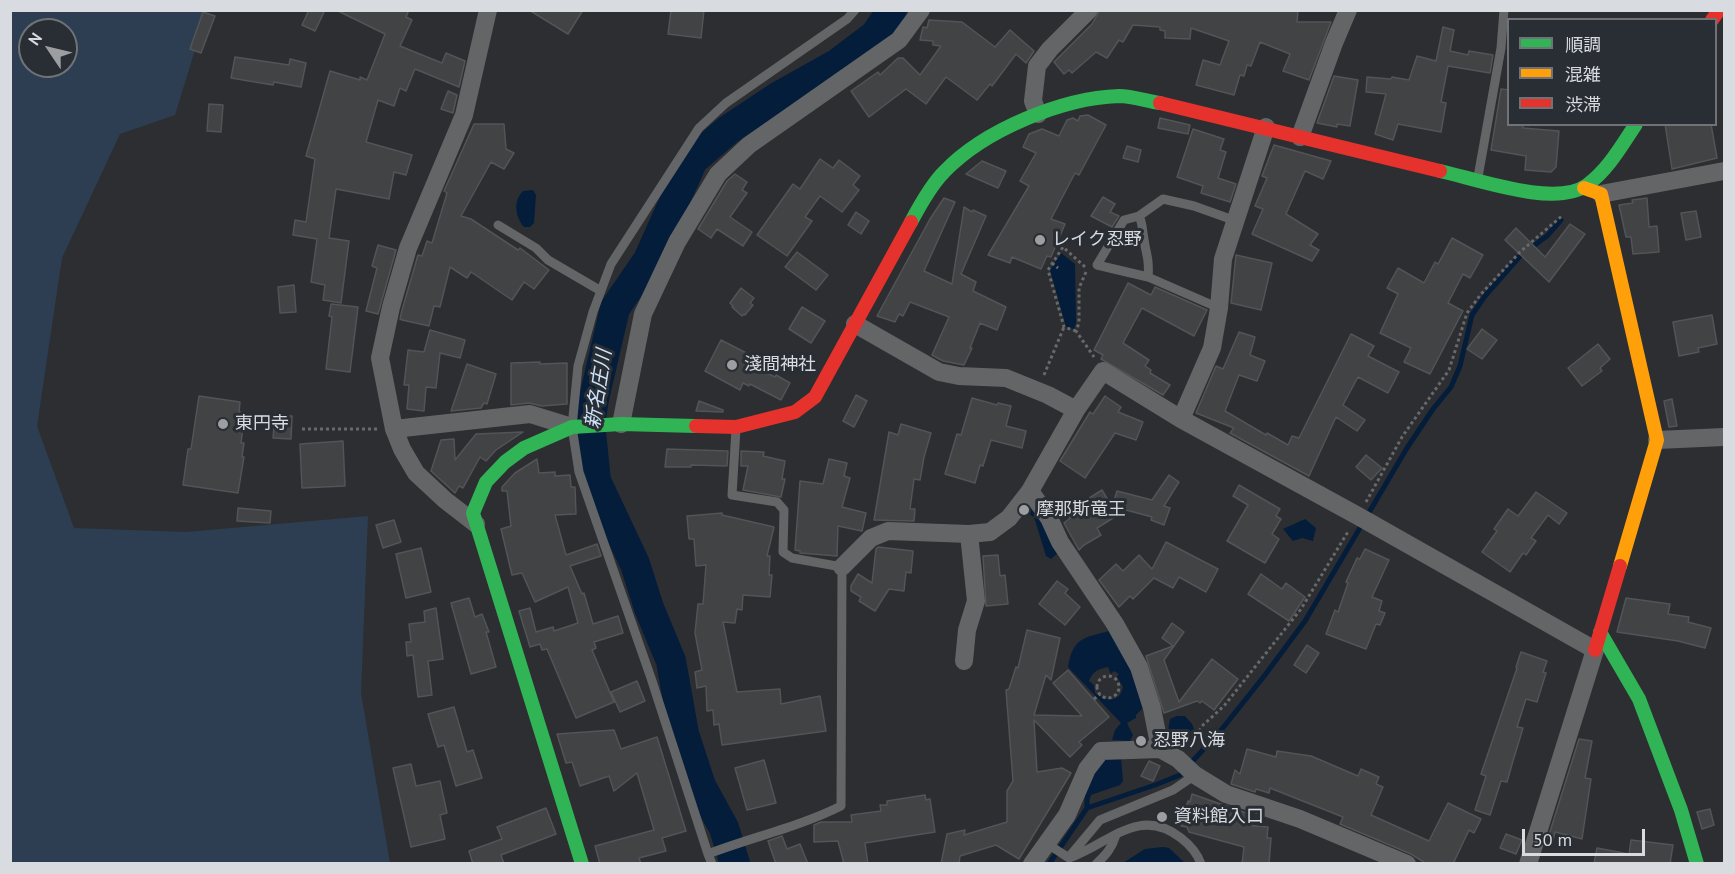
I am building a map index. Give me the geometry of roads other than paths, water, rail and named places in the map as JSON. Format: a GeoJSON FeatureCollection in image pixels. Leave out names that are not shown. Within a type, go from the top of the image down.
{"type":"FeatureCollection","features":[{"type":"Feature","properties":{"kind":"street"},"geometry":{"type":"LineString","coordinates":[[476,524],[416,473],[402,449],[394,429],[380,358],[391,307],[408,248],[464,115],[488,10]]}},
{"type":"Feature","properties":{"kind":"street"},"geometry":{"type":"LineString","coordinates":[[621,424],[643,314],[677,242],[718,174],[749,145],[899,40],[921,10]]}},
{"type":"Feature","properties":{"kind":"street"},"geometry":{"type":"LineString","coordinates":[[1038,114],[1033,101],[1037,66],[1050,48],[1089,10]]}},
{"type":"Feature","properties":{"kind":"street"},"geometry":{"type":"LineString","coordinates":[[1300,137],[1348,10]]}},
{"type":"Feature","properties":{"kind":"street"},"geometry":{"type":"LineString","coordinates":[[582,864],[473,513],[486,482],[505,462],[524,448],[572,427],[621,424],[736,427],[795,412],[815,397],[917,211],[944,172],[970,151],[997,134],[1038,114],[1077,101],[1122,96],[1266,127],[1536,192],[1568,194],[1725,171]]}},
{"type":"Feature","properties":{"kind":"street"},"geometry":{"type":"LineString","coordinates":[[1528,864],[1595,650],[1657,440],[1592,191],[1604,168],[1635,126]]}},
{"type":"Feature","properties":{"kind":"street"},"geometry":{"type":"LineString","coordinates":[[1181,419],[1212,348],[1219,308],[1222,259],[1266,127]]}},
{"type":"Feature","properties":{"kind":"street"},"geometry":{"type":"LineString","coordinates":[[855,324],[939,372],[959,376],[1006,378],[1037,390],[1076,410]]}},
{"type":"Feature","properties":{"kind":"street"},"geometry":{"type":"LineString","coordinates":[[842,567],[871,538],[888,531],[969,534],[990,532],[1009,518],[1030,491],[1076,410],[1103,371],[1181,419],[1358,516],[1492,597],[1595,650]]}},
{"type":"Feature","properties":{"kind":"street"},"geometry":{"type":"LineString","coordinates":[[394,429],[530,414],[572,427]]}},
{"type":"Feature","properties":{"kind":"street"},"geometry":{"type":"LineString","coordinates":[[1657,440],[1725,437]]}},
{"type":"Feature","properties":{"kind":"street"},"geometry":{"type":"LineString","coordinates":[[1030,491],[1049,518],[1060,542],[1115,624],[1139,667],[1152,708],[1160,749]]}},
{"type":"Feature","properties":{"kind":"street"},"geometry":{"type":"LineString","coordinates":[[964,661],[967,630],[976,601],[969,534]]}},
{"type":"Feature","properties":{"kind":"street"},"geometry":{"type":"LineString","coordinates":[[1600,632],[1639,699],[1681,810],[1697,864]]}},
{"type":"Feature","properties":{"kind":"street"},"geometry":{"type":"LineString","coordinates":[[1032,864],[1067,815],[1087,769],[1101,751],[1160,749],[1226,794],[1300,819],[1407,864]]}},
{"type":"Feature","properties":{"kind":"lane"},"geometry":{"type":"LineString","coordinates":[[712,864],[651,678],[579,472],[572,427],[578,366],[611,264],[699,128],[726,102],[848,19],[855,10]]}},
{"type":"Feature","properties":{"kind":"lane"},"geometry":{"type":"LineString","coordinates":[[1478,179],[1501,48],[1504,10]]}},
{"type":"Feature","properties":{"kind":"lane"},"geometry":{"type":"LineString","coordinates":[[1219,308],[1148,277],[1097,265],[1124,219],[1139,216],[1162,199],[1194,206],[1236,221]]}},
{"type":"Feature","properties":{"kind":"lane"},"geometry":{"type":"LineString","coordinates":[[1139,216],[1149,260],[1148,277]]}},
{"type":"Feature","properties":{"kind":"lane"},"geometry":{"type":"LineString","coordinates":[[498,225],[536,248],[548,260],[601,291]]}},
{"type":"Feature","properties":{"kind":"lane"},"geometry":{"type":"LineString","coordinates":[[708,854],[745,839],[820,817],[841,806],[842,567],[792,558],[783,552],[784,510],[777,502],[732,495],[736,427]]}},
{"type":"Feature","properties":{"kind":"lane"},"geometry":{"type":"LineString","coordinates":[[1069,858],[1100,820],[1173,790],[1188,768]]}},
{"type":"Feature","properties":{"kind":"lane"},"geometry":{"type":"LineString","coordinates":[[1069,858],[1134,826],[1146,825],[1167,827],[1190,845],[1201,864]]}},
{"type":"Feature","properties":{"kind":"lane"},"geometry":{"type":"LineString","coordinates":[[1096,864],[1107,854],[1116,835]]}},
{"type":"Feature","properties":{"kind":"lane"},"geometry":{"type":"LineString","coordinates":[[1048,844],[1069,858]]}},
{"type":"Feature","properties":{"kind":"waterway","name":"新名庄川"},"geometry":{"type":"LineString","coordinates":[[735,864],[724,828],[701,786],[684,734],[671,661],[649,608],[635,564],[596,481],[590,423],[595,394],[615,308],[648,260],[693,160],[728,130],[779,96],[838,63],[875,35],[892,10]]}},
{"type":"Feature","properties":{"kind":"waterway"},"geometry":{"type":"LineString","coordinates":[[1049,864],[1087,808],[1180,775],[1222,729],[1265,675],[1305,621],[1407,448],[1451,387],[1460,366],[1472,315],[1485,296],[1521,255],[1547,236],[1561,220]]}},
{"type":"Feature","properties":{"kind":"waterway"},"geometry":{"type":"LineString","coordinates":[[1087,808],[1090,790]]}},
{"type":"Feature","properties":{"kind":"place","name":"レイク忍野"},"geometry":{"type":"Point","coordinates":[1040,240]}},
{"type":"Feature","properties":{"kind":"place","name":"淺間神社"},"geometry":{"type":"Point","coordinates":[732,365]}},
{"type":"Feature","properties":{"kind":"place","name":"東円寺"},"geometry":{"type":"Point","coordinates":[223,424]}},
{"type":"Feature","properties":{"kind":"place","name":"摩那斯竜王"},"geometry":{"type":"Point","coordinates":[1024,510]}},
{"type":"Feature","properties":{"kind":"place","name":"忍野八海"},"geometry":{"type":"Point","coordinates":[1141,741]}},
{"type":"Feature","properties":{"kind":"place","name":"資料館入口"},"geometry":{"type":"Point","coordinates":[1162,817]}}]}
